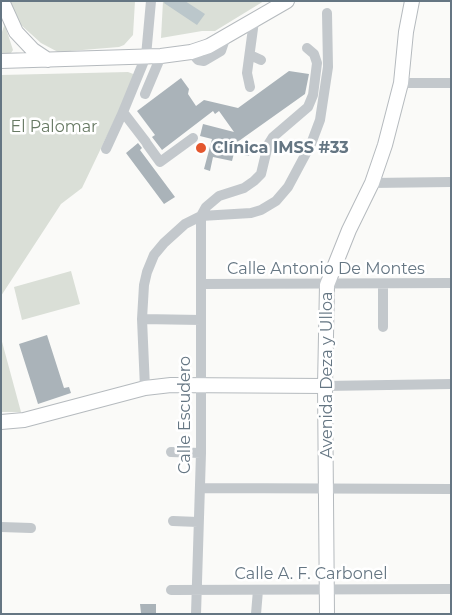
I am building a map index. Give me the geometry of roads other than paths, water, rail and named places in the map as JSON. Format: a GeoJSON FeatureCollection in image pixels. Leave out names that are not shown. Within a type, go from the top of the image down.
{"type":"FeatureCollection","features":[{"type":"Feature","properties":{"kind":"main road"},"geometry":{"type":"LineString","coordinates":[[2,1],[16,32],[34,50],[48,60]]}},
{"type":"Feature","properties":{"kind":"main road"},"geometry":{"type":"LineString","coordinates":[[1,61],[154,56],[191,52],[209,46],[287,1]]}},
{"type":"Feature","properties":{"kind":"main road","name":"Avenida Deza y Ulloa"},"geometry":{"type":"LineString","coordinates":[[327,614],[325,386],[327,285],[349,230],[372,183],[392,121],[400,83],[412,1]]}},
{"type":"Feature","properties":{"kind":"main road"},"geometry":{"type":"LineString","coordinates":[[1,422],[24,420],[145,388],[171,384],[325,386]]}},
{"type":"Feature","properties":{"kind":"street"},"geometry":{"type":"LineString","coordinates":[[145,94],[154,56],[151,1]]}},
{"type":"Feature","properties":{"kind":"street"},"geometry":{"type":"LineString","coordinates":[[145,388],[142,319],[144,285],[154,255],[185,224],[201,216],[251,213],[261,210],[276,201],[288,187],[311,144],[320,120],[328,67],[328,13]]}},
{"type":"Feature","properties":{"kind":"street"},"geometry":{"type":"LineString","coordinates":[[250,87],[246,73],[254,21]]}},
{"type":"Feature","properties":{"kind":"street"},"geometry":{"type":"LineString","coordinates":[[201,216],[206,207],[218,196],[244,188],[254,182],[261,174],[268,145],[273,138],[308,107],[313,95],[317,63],[312,51],[307,48]]}},
{"type":"Feature","properties":{"kind":"street"},"geometry":{"type":"LineString","coordinates":[[250,55],[260,60]]}},
{"type":"Feature","properties":{"kind":"street"},"geometry":{"type":"LineString","coordinates":[[106,149],[123,112],[154,56]]}},
{"type":"Feature","properties":{"kind":"street"},"geometry":{"type":"LineString","coordinates":[[400,83],[451,82]]}},
{"type":"Feature","properties":{"kind":"street"},"geometry":{"type":"LineString","coordinates":[[123,112],[160,162],[193,138]]}},
{"type":"Feature","properties":{"kind":"street"},"geometry":{"type":"LineString","coordinates":[[372,183],[451,182]]}},
{"type":"Feature","properties":{"kind":"street","name":"Calle Escudero"},"geometry":{"type":"LineString","coordinates":[[196,614],[201,452],[201,216]]}},
{"type":"Feature","properties":{"kind":"street","name":"Calle Antonio De Montes"},"geometry":{"type":"LineString","coordinates":[[200,284],[327,285],[451,283]]}},
{"type":"Feature","properties":{"kind":"street"},"geometry":{"type":"LineString","coordinates":[[383,284],[383,327]]}},
{"type":"Feature","properties":{"kind":"street"},"geometry":{"type":"LineString","coordinates":[[142,319],[200,320]]}},
{"type":"Feature","properties":{"kind":"street"},"geometry":{"type":"LineString","coordinates":[[325,386],[451,384]]}},
{"type":"Feature","properties":{"kind":"street"},"geometry":{"type":"LineString","coordinates":[[171,452],[201,452]]}},
{"type":"Feature","properties":{"kind":"street"},"geometry":{"type":"LineString","coordinates":[[200,488],[451,489]]}},
{"type":"Feature","properties":{"kind":"street"},"geometry":{"type":"LineString","coordinates":[[172,522],[198,522]]}},
{"type":"Feature","properties":{"kind":"street"},"geometry":{"type":"LineString","coordinates":[[1,527],[31,528]]}},
{"type":"Feature","properties":{"kind":"street","name":"Calle A. F. Carbonel"},"geometry":{"type":"LineString","coordinates":[[171,590],[451,589]]}},
{"type":"Feature","properties":{"kind":"street"},"geometry":{"type":"LineString","coordinates":[[256,614],[258,590]]}},
{"type":"Feature","properties":{"kind":"place","name":"Clínica IMSS #33"},"geometry":{"type":"Point","coordinates":[201,148]}},
{"type":"Feature","properties":{"kind":"park label","name":"El Palomar"},"geometry":{"type":"Point","coordinates":[54,127]}}]}
